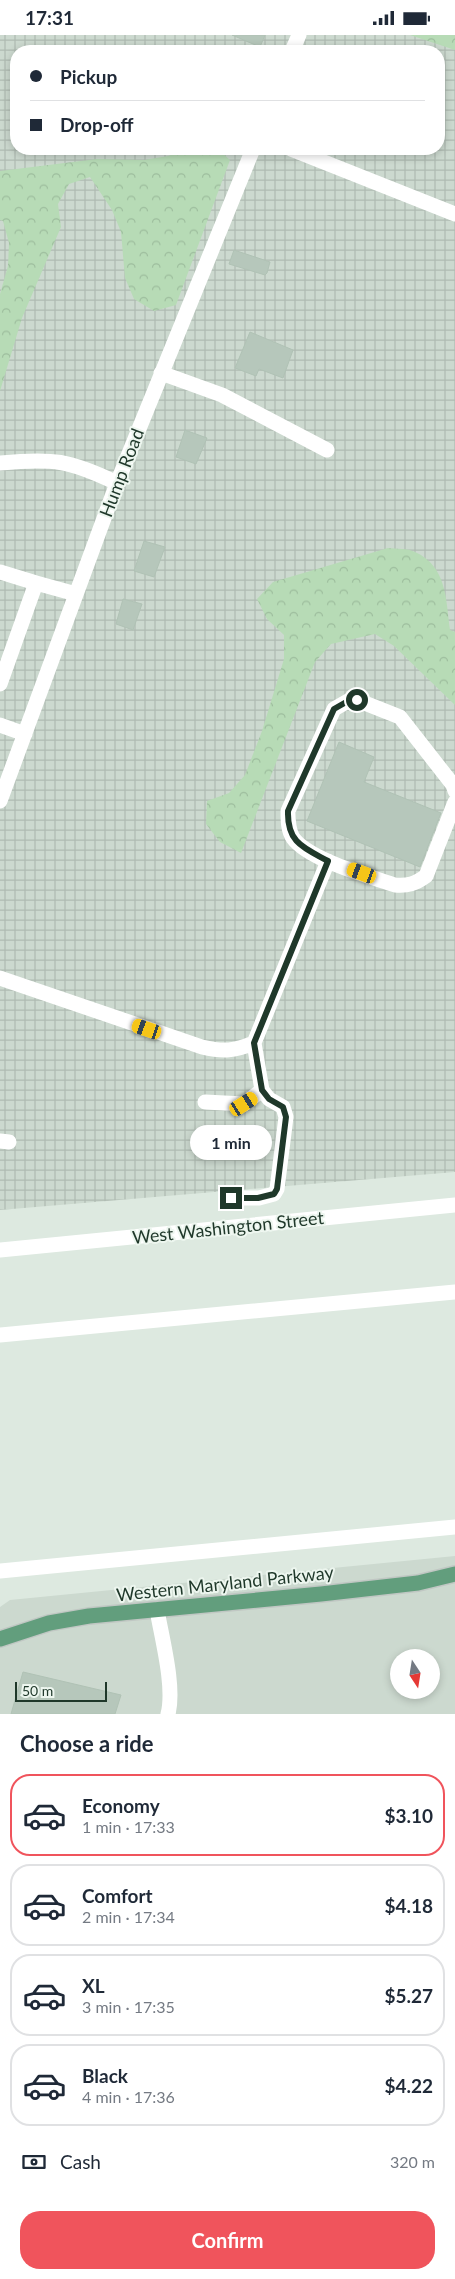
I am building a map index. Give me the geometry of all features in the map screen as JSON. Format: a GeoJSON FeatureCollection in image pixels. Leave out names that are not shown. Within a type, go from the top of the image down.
{"type":"FeatureCollection","features":[{"type":"Feature","properties":{"kind":"main road","name":"Western Maryland Parkway"},"geometry":{"type":"LineString","coordinates":[[0,1639],[50,1623],[89,1616],[418,1583],[455,1574]]}},
{"type":"Feature","properties":{"kind":"street","name":"Hump Road"},"geometry":{"type":"LineString","coordinates":[[0,801],[117,483],[251,155]]}},
{"type":"Feature","properties":{"kind":"street"},"geometry":{"type":"LineString","coordinates":[[306,155],[455,214]]}},
{"type":"Feature","properties":{"kind":"street"},"geometry":{"type":"LineString","coordinates":[[162,373],[222,395],[327,450]]}},
{"type":"Feature","properties":{"kind":"street"},"geometry":{"type":"LineString","coordinates":[[0,463],[47,459],[69,462],[117,483]]}},
{"type":"Feature","properties":{"kind":"street"},"geometry":{"type":"LineString","coordinates":[[0,572],[76,594]]}},
{"type":"Feature","properties":{"kind":"street"},"geometry":{"type":"LineString","coordinates":[[0,684],[36,583]]}},
{"type":"Feature","properties":{"kind":"street"},"geometry":{"type":"LineString","coordinates":[[455,791],[453,785],[400,717],[357,700],[341,703],[334,709],[288,811],[288,823],[292,837],[302,848],[328,861],[395,885],[406,886],[416,883],[426,876],[455,802]]}},
{"type":"Feature","properties":{"kind":"street"},"geometry":{"type":"LineString","coordinates":[[0,725],[25,734]]}},
{"type":"Feature","properties":{"kind":"street"},"geometry":{"type":"LineString","coordinates":[[231,1198],[258,1198],[274,1194],[277,1189],[286,1117],[283,1107],[269,1099],[262,1090],[254,1043],[328,861]]}},
{"type":"Feature","properties":{"kind":"street"},"geometry":{"type":"LineString","coordinates":[[0,978],[202,1047],[218,1051],[235,1050],[254,1043]]}},
{"type":"Feature","properties":{"kind":"street"},"geometry":{"type":"LineString","coordinates":[[206,1102],[244,1104],[262,1090]]}},
{"type":"Feature","properties":{"kind":"street","name":"West Washington Street"},"geometry":{"type":"LineString","coordinates":[[0,1250],[455,1205]]}},
{"type":"Feature","properties":{"kind":"street"},"geometry":{"type":"LineString","coordinates":[[0,1335],[455,1292]]}},
{"type":"Feature","properties":{"kind":"street"},"geometry":{"type":"LineString","coordinates":[[0,1571],[455,1527]]}},
{"type":"Feature","properties":{"kind":"street"},"geometry":{"type":"LineString","coordinates":[[158,1610],[169,1685],[170,1705],[168,1714]]}},
{"type":"Feature","properties":{"kind":"shaded area"},"geometry":{"type":"Polygon","coordinates":[[[0,35],[455,35],[455,1172],[0,1210],[0,35]]]}},
{"type":"Feature","properties":{"kind":"shaded area"},"geometry":{"type":"Polygon","coordinates":[[[455,1556],[455,1714],[0,1714],[0,1607],[10,1600],[455,1556]]]}},
{"type":"Feature","properties":{"kind":"green space"},"geometry":{"type":"Polygon","coordinates":[[[410,35],[455,35],[455,50],[445,45],[410,35]]]}},
{"type":"Feature","properties":{"kind":"green space"},"geometry":{"type":"Polygon","coordinates":[[[225,155],[230,160],[176,305],[154,311],[134,299],[125,278],[121,232],[112,210],[90,177],[69,184],[58,204],[61,227],[22,318],[0,391],[0,294],[8,266],[9,243],[3,221],[0,220],[0,171],[97,159],[144,160],[168,156],[225,155]]]}},
{"type":"Feature","properties":{"kind":"green space"},"geometry":{"type":"Polygon","coordinates":[[[388,548],[405,549],[415,552],[426,558],[439,575],[446,596],[450,630],[455,632],[455,705],[394,646],[375,634],[331,644],[315,662],[241,853],[220,842],[206,824],[207,801],[229,793],[245,775],[262,731],[284,659],[284,635],[267,619],[257,599],[273,582],[388,548]]]}},
{"type":"Feature","properties":{"kind":"building"},"geometry":{"type":"Polygon","coordinates":[[[232,35],[265,35],[261,45],[255,45],[232,35]]]}},
{"type":"Feature","properties":{"kind":"building"},"geometry":{"type":"Polygon","coordinates":[[[234,250],[270,262],[267,273],[265,275],[229,264],[234,250]]]}},
{"type":"Feature","properties":{"kind":"building"},"geometry":{"type":"Polygon","coordinates":[[[250,332],[293,350],[283,378],[259,369],[256,376],[235,368],[250,332]]]}},
{"type":"Feature","properties":{"kind":"building"},"geometry":{"type":"Polygon","coordinates":[[[185,430],[207,438],[196,464],[176,457],[185,430]]]}},
{"type":"Feature","properties":{"kind":"building"},"geometry":{"type":"Polygon","coordinates":[[[144,541],[165,547],[154,577],[134,571],[144,541]]]}},
{"type":"Feature","properties":{"kind":"building"},"geometry":{"type":"Polygon","coordinates":[[[123,599],[142,604],[133,630],[116,624],[123,599]]]}},
{"type":"Feature","properties":{"kind":"building"},"geometry":{"type":"Polygon","coordinates":[[[339,742],[374,757],[364,782],[441,813],[420,867],[307,821],[339,742]]]}},
{"type":"Feature","properties":{"kind":"building"},"geometry":{"type":"Polygon","coordinates":[[[23,1672],[121,1695],[115,1714],[11,1714],[23,1672]]]}},
{"type":"Feature","properties":{"kind":"route"},"geometry":{"type":"LineString","coordinates":[[231,1198],[258,1198],[274,1194],[277,1189],[286,1117],[283,1107],[269,1099],[262,1090],[254,1043],[271,1006],[328,861],[302,848],[292,837],[288,823],[288,811],[334,709],[341,703],[357,700]]}}]}
